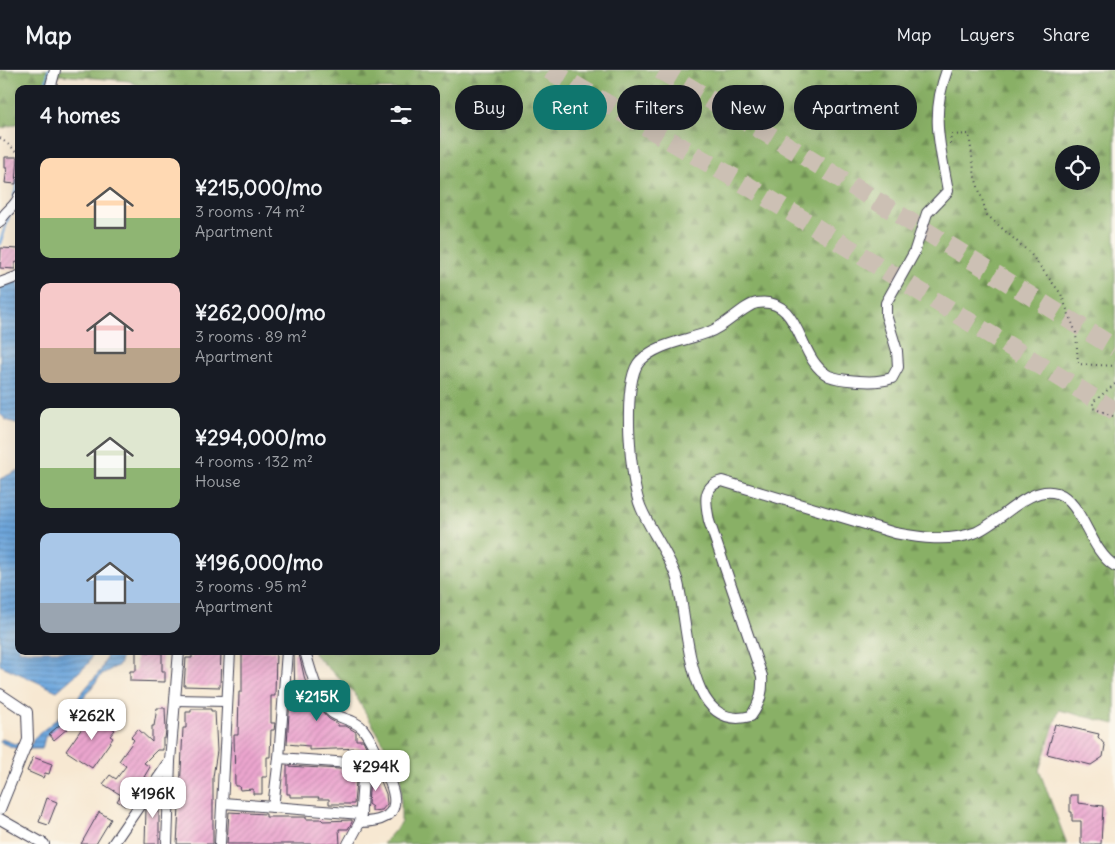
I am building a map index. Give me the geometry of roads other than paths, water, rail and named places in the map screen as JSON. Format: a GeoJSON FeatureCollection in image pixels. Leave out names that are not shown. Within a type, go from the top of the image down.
{"type":"FeatureCollection","features":[{"type":"Feature","properties":{"kind":"street"},"geometry":{"type":"LineString","coordinates":[[51,85],[55,70]]}},
{"type":"Feature","properties":{"kind":"street"},"geometry":{"type":"LineString","coordinates":[[947,70],[938,93],[936,114],[948,191],[927,212],[914,253],[886,303],[886,315],[897,351],[898,367],[892,378],[881,382],[840,380],[828,375],[817,364],[783,308],[770,303],[756,303],[711,332],[651,352],[639,362],[633,372],[630,388],[631,467],[634,490],[641,509],[677,579],[695,679],[714,710],[727,717],[740,719],[751,716],[759,705],[763,691],[762,676],[709,521],[705,500],[707,491],[714,482],[722,481],[895,534],[922,538],[959,537],[975,532],[1030,496],[1042,492],[1057,493],[1066,499],[1078,514],[1097,550],[1115,566]]}},
{"type":"Feature","properties":{"kind":"street"},"geometry":{"type":"LineString","coordinates":[[1,216],[15,203]]}},
{"type":"Feature","properties":{"kind":"street"},"geometry":{"type":"LineString","coordinates":[[0,283],[15,277]]}},
{"type":"Feature","properties":{"kind":"street"},"geometry":{"type":"LineString","coordinates":[[167,844],[170,761],[179,655]]}},
{"type":"Feature","properties":{"kind":"street"},"geometry":{"type":"LineString","coordinates":[[220,844],[230,655]]}},
{"type":"Feature","properties":{"kind":"street"},"geometry":{"type":"LineString","coordinates":[[273,807],[279,758],[287,655]]}},
{"type":"Feature","properties":{"kind":"street"},"geometry":{"type":"LineString","coordinates":[[222,803],[273,807],[360,818],[377,822],[388,817],[394,808],[394,787],[362,728],[330,711],[313,679],[306,655]]}},
{"type":"Feature","properties":{"kind":"street"},"geometry":{"type":"LineString","coordinates":[[0,694],[26,712],[28,740],[0,809]]}},
{"type":"Feature","properties":{"kind":"street"},"geometry":{"type":"LineString","coordinates":[[176,700],[226,701]]}},
{"type":"Feature","properties":{"kind":"street"},"geometry":{"type":"LineString","coordinates":[[279,758],[364,764],[360,818],[348,844]]}},
{"type":"Feature","properties":{"kind":"street"},"geometry":{"type":"LineString","coordinates":[[113,844],[170,761]]}},
{"type":"Feature","properties":{"kind":"street"},"geometry":{"type":"LineString","coordinates":[[0,819],[44,844]]}},
{"type":"Feature","properties":{"kind":"water"},"geometry":{"type":"Polygon","coordinates":[[[15,282],[15,423],[6,420],[0,414],[0,286],[15,282]]]}},
{"type":"Feature","properties":{"kind":"water"},"geometry":{"type":"Polygon","coordinates":[[[15,472],[15,655],[92,655],[88,664],[57,691],[0,665],[0,479],[15,472]]]}},
{"type":"Feature","properties":{"kind":"water"},"geometry":{"type":"Polygon","coordinates":[[[107,655],[123,655],[119,665],[102,674],[72,713],[45,737],[42,749],[17,749],[0,742],[2,739],[15,744],[32,744],[33,739],[68,709],[101,670],[107,655]]]}},
{"type":"Feature","properties":{"kind":"waterway"},"geometry":{"type":"LineString","coordinates":[[46,85],[49,70]]}},
{"type":"Feature","properties":{"kind":"waterway"},"geometry":{"type":"LineString","coordinates":[[0,244],[9,215]]}},
{"type":"Feature","properties":{"kind":"tunnel"},"geometry":{"type":"LineString","coordinates":[[549,70],[748,186],[1115,411]]}},
{"type":"Feature","properties":{"kind":"tunnel"},"geometry":{"type":"LineString","coordinates":[[660,70],[778,140],[1115,348]]}}]}
